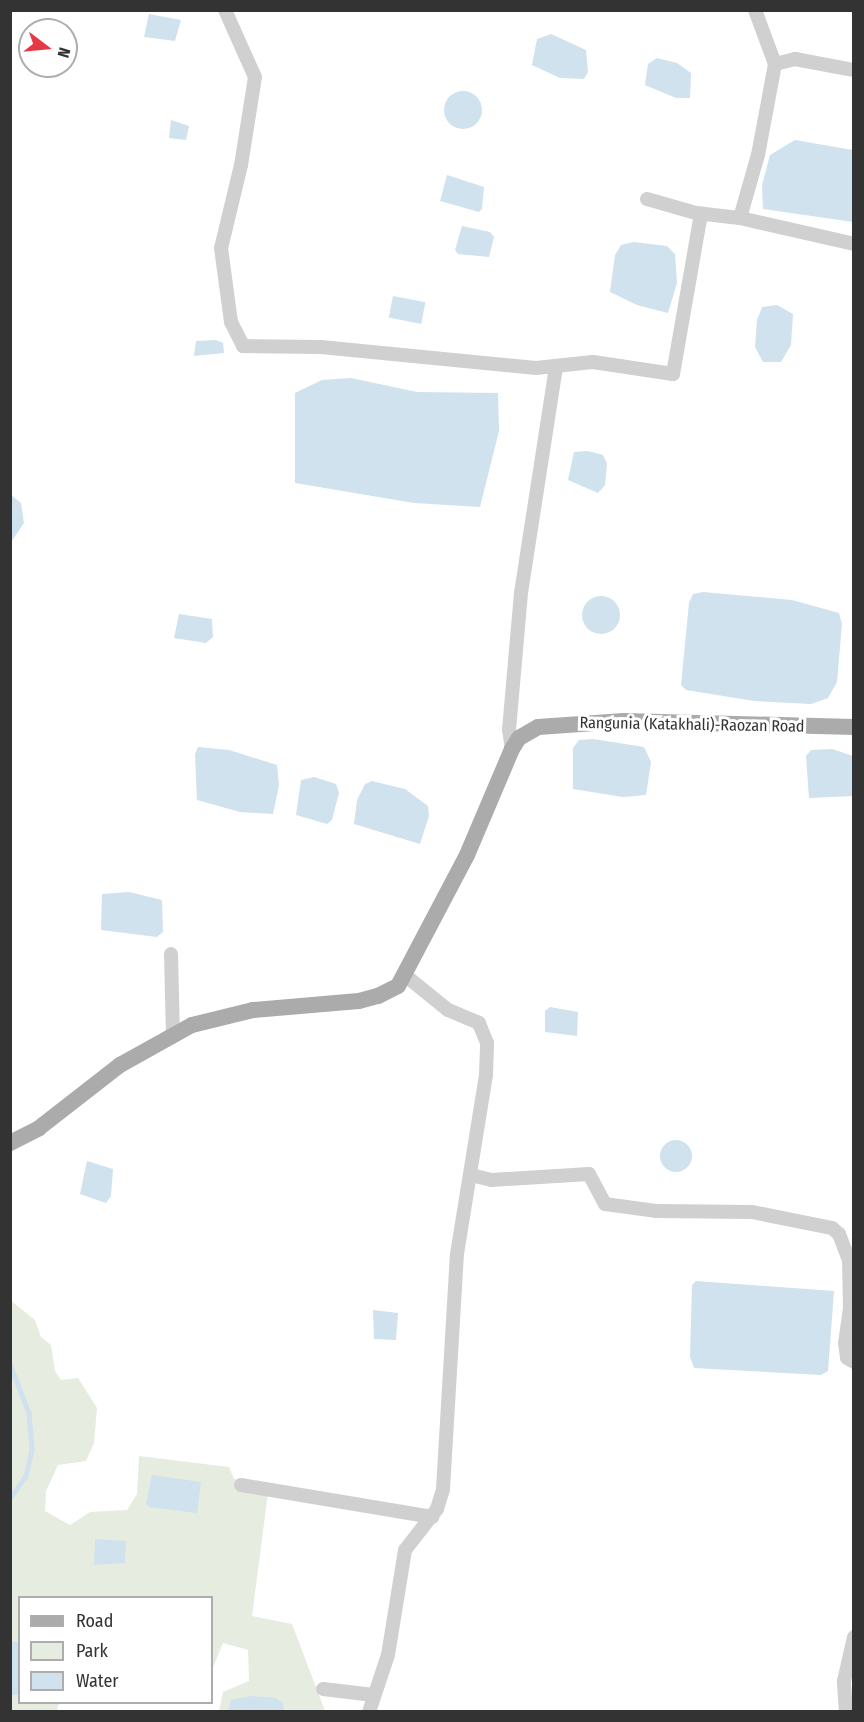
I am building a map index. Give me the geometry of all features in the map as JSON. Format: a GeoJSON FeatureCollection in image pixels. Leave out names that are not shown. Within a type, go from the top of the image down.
{"type":"FeatureCollection","features":[{"type":"Feature","properties":{"kind":"main road","name":"Rangunia (Katakhali)-Raozan Road"},"geometry":{"type":"LineString","coordinates":[[10,1143],[39,1128],[120,1065],[192,1025],[253,1010],[378,996],[406,976],[485,818],[512,749],[519,738],[538,727],[580,722],[854,728]]}},
{"type":"Feature","properties":{"kind":"street"},"geometry":{"type":"LineString","coordinates":[[225,10],[255,77],[241,165],[221,248],[231,322],[239,344],[260,348],[321,347],[536,368],[593,362],[673,374],[701,213]]}},
{"type":"Feature","properties":{"kind":"street"},"geometry":{"type":"LineString","coordinates":[[741,218],[758,155],[775,64],[755,10]]}},
{"type":"Feature","properties":{"kind":"street"},"geometry":{"type":"LineString","coordinates":[[775,64],[795,59],[854,70]]}},
{"type":"Feature","properties":{"kind":"street"},"geometry":{"type":"LineString","coordinates":[[647,199],[701,213],[741,218],[854,244]]}},
{"type":"Feature","properties":{"kind":"street"},"geometry":{"type":"LineString","coordinates":[[512,749],[508,730],[521,592],[556,366]]}},
{"type":"Feature","properties":{"kind":"street"},"geometry":{"type":"LineString","coordinates":[[171,954],[173,1035]]}},
{"type":"Feature","properties":{"kind":"street"},"geometry":{"type":"LineString","coordinates":[[369,1712],[388,1655],[405,1550],[432,1518],[443,1489],[457,1254],[484,1102],[484,1031],[472,1018],[438,1003],[406,976]]}},
{"type":"Feature","properties":{"kind":"street"},"geometry":{"type":"LineString","coordinates":[[471,1175],[491,1180],[589,1174],[605,1204],[656,1211],[752,1212],[832,1228],[839,1234],[849,1260],[850,1308],[845,1343],[847,1358],[854,1362]]}},
{"type":"Feature","properties":{"kind":"street"},"geometry":{"type":"LineString","coordinates":[[241,1485],[432,1518]]}},
{"type":"Feature","properties":{"kind":"street"},"geometry":{"type":"LineString","coordinates":[[846,1712],[844,1681],[854,1637]]}},
{"type":"Feature","properties":{"kind":"street"},"geometry":{"type":"LineString","coordinates":[[322,1689],[374,1695]]}},
{"type":"Feature","properties":{"kind":"green space"},"geometry":{"type":"Polygon","coordinates":[[[10,1300],[35,1320],[41,1337],[51,1345],[55,1371],[61,1380],[78,1378],[97,1408],[94,1443],[86,1461],[58,1465],[46,1491],[45,1511],[70,1525],[90,1512],[127,1510],[137,1494],[139,1456],[229,1467],[234,1479],[269,1485],[252,1616],[292,1624],[325,1711],[219,1711],[223,1692],[249,1681],[248,1650],[223,1643],[213,1668],[213,1596],[18,1596],[18,1704],[61,1704],[58,1705],[57,1711],[11,1711],[10,1300]]]}},
{"type":"Feature","properties":{"kind":"water"},"geometry":{"type":"Polygon","coordinates":[[[149,14],[181,20],[175,41],[144,37],[149,14]]]}},
{"type":"Feature","properties":{"kind":"water"},"geometry":{"type":"Polygon","coordinates":[[[551,34],[586,50],[588,72],[584,79],[560,78],[532,65],[537,39],[551,34]]]}},
{"type":"Feature","properties":{"kind":"water"},"geometry":{"type":"Polygon","coordinates":[[[657,58],[677,63],[691,73],[690,98],[676,98],[645,85],[648,64],[657,58]]]}},
{"type":"Feature","properties":{"kind":"water"},"geometry":{"type":"Polygon","coordinates":[[[463,91],[476,97],[482,110],[476,123],[463,129],[450,123],[444,110],[450,97],[463,91]]]}},
{"type":"Feature","properties":{"kind":"water"},"geometry":{"type":"Polygon","coordinates":[[[171,120],[189,126],[186,140],[169,138],[171,120]]]}},
{"type":"Feature","properties":{"kind":"water"},"geometry":{"type":"Polygon","coordinates":[[[795,140],[853,150],[853,222],[763,209],[762,185],[770,155],[795,140]]]}},
{"type":"Feature","properties":{"kind":"water"},"geometry":{"type":"Polygon","coordinates":[[[447,175],[484,187],[482,209],[479,212],[440,201],[447,175]]]}},
{"type":"Feature","properties":{"kind":"water"},"geometry":{"type":"Polygon","coordinates":[[[462,226],[490,232],[494,237],[489,257],[458,254],[455,250],[462,226]]]}},
{"type":"Feature","properties":{"kind":"water"},"geometry":{"type":"Polygon","coordinates":[[[634,242],[667,246],[675,254],[677,283],[668,313],[637,305],[610,292],[615,255],[621,245],[634,242]]]}},
{"type":"Feature","properties":{"kind":"water"},"geometry":{"type":"Polygon","coordinates":[[[393,296],[425,302],[421,324],[389,318],[393,296]]]}},
{"type":"Feature","properties":{"kind":"water"},"geometry":{"type":"Polygon","coordinates":[[[777,305],[793,314],[791,345],[781,362],[763,362],[755,347],[757,320],[762,307],[777,305]]]}},
{"type":"Feature","properties":{"kind":"water"},"geometry":{"type":"Polygon","coordinates":[[[216,340],[223,343],[224,353],[194,356],[196,341],[216,340]]]}},
{"type":"Feature","properties":{"kind":"water"},"geometry":{"type":"Polygon","coordinates":[[[351,378],[417,392],[498,393],[499,431],[480,507],[414,503],[295,483],[295,393],[322,380],[351,378]]]}},
{"type":"Feature","properties":{"kind":"water"},"geometry":{"type":"Polygon","coordinates":[[[588,451],[603,455],[607,464],[605,485],[598,493],[568,480],[574,452],[588,451]]]}},
{"type":"Feature","properties":{"kind":"water"},"geometry":{"type":"Polygon","coordinates":[[[11,495],[21,503],[24,523],[11,542],[11,495]]]}},
{"type":"Feature","properties":{"kind":"water"},"geometry":{"type":"Polygon","coordinates":[[[703,592],[792,600],[839,613],[842,624],[837,682],[828,698],[811,704],[754,701],[686,690],[681,685],[689,603],[693,594],[703,592]]]}},
{"type":"Feature","properties":{"kind":"water"},"geometry":{"type":"Polygon","coordinates":[[[601,596],[608,597],[614,602],[619,608],[619,622],[614,628],[608,633],[601,634],[594,633],[588,628],[583,622],[582,615],[583,608],[588,602],[594,597],[601,596]]]}},
{"type":"Feature","properties":{"kind":"water"},"geometry":{"type":"Polygon","coordinates":[[[179,614],[212,619],[213,637],[206,643],[174,638],[179,614]]]}},
{"type":"Feature","properties":{"kind":"water"},"geometry":{"type":"Polygon","coordinates":[[[593,739],[644,747],[651,762],[646,795],[623,797],[573,789],[573,748],[579,740],[593,739]]]}},
{"type":"Feature","properties":{"kind":"water"},"geometry":{"type":"Polygon","coordinates":[[[198,747],[229,750],[277,765],[279,785],[273,814],[240,812],[197,800],[195,754],[198,747]]]}},
{"type":"Feature","properties":{"kind":"water"},"geometry":{"type":"Polygon","coordinates":[[[832,749],[853,756],[853,796],[809,798],[806,756],[811,750],[832,749]]]}},
{"type":"Feature","properties":{"kind":"water"},"geometry":{"type":"Polygon","coordinates":[[[314,777],[336,784],[339,793],[332,820],[327,824],[296,815],[301,780],[314,777]]]}},
{"type":"Feature","properties":{"kind":"water"},"geometry":{"type":"Polygon","coordinates":[[[372,781],[405,789],[428,806],[429,816],[420,844],[354,824],[357,800],[365,784],[372,781]]]}},
{"type":"Feature","properties":{"kind":"water"},"geometry":{"type":"Polygon","coordinates":[[[129,892],[162,900],[163,932],[157,937],[101,930],[102,894],[129,892]]]}},
{"type":"Feature","properties":{"kind":"water"},"geometry":{"type":"Polygon","coordinates":[[[550,1007],[578,1012],[577,1036],[545,1032],[545,1011],[550,1007]]]}},
{"type":"Feature","properties":{"kind":"water"},"geometry":{"type":"Polygon","coordinates":[[[676,1140],[688,1144],[692,1156],[688,1168],[676,1172],[664,1168],[660,1156],[664,1144],[676,1140]]]}},
{"type":"Feature","properties":{"kind":"water"},"geometry":{"type":"Polygon","coordinates":[[[87,1161],[113,1169],[111,1196],[106,1203],[80,1194],[87,1161]]]}},
{"type":"Feature","properties":{"kind":"water"},"geometry":{"type":"Polygon","coordinates":[[[696,1281],[834,1291],[828,1371],[821,1375],[694,1368],[690,1357],[692,1285],[696,1281]]]}},
{"type":"Feature","properties":{"kind":"water"},"geometry":{"type":"Polygon","coordinates":[[[373,1310],[398,1313],[396,1340],[374,1339],[373,1310]]]}},
{"type":"Feature","properties":{"kind":"water"},"geometry":{"type":"Polygon","coordinates":[[[152,1475],[201,1482],[197,1513],[149,1507],[146,1504],[152,1475]]]}},
{"type":"Feature","properties":{"kind":"water"},"geometry":{"type":"Polygon","coordinates":[[[95,1539],[126,1541],[125,1563],[94,1565],[95,1539]]]}},
{"type":"Feature","properties":{"kind":"water"},"geometry":{"type":"Polygon","coordinates":[[[11,1642],[18,1642],[18,1695],[11,1695],[11,1642]]]}},
{"type":"Feature","properties":{"kind":"water"},"geometry":{"type":"Polygon","coordinates":[[[250,1696],[276,1698],[283,1703],[284,1711],[228,1711],[231,1700],[250,1696]]]}},
{"type":"Feature","properties":{"kind":"waterway"},"geometry":{"type":"LineString","coordinates":[[10,1364],[29,1413],[32,1450],[26,1476],[10,1499]]}}]}
